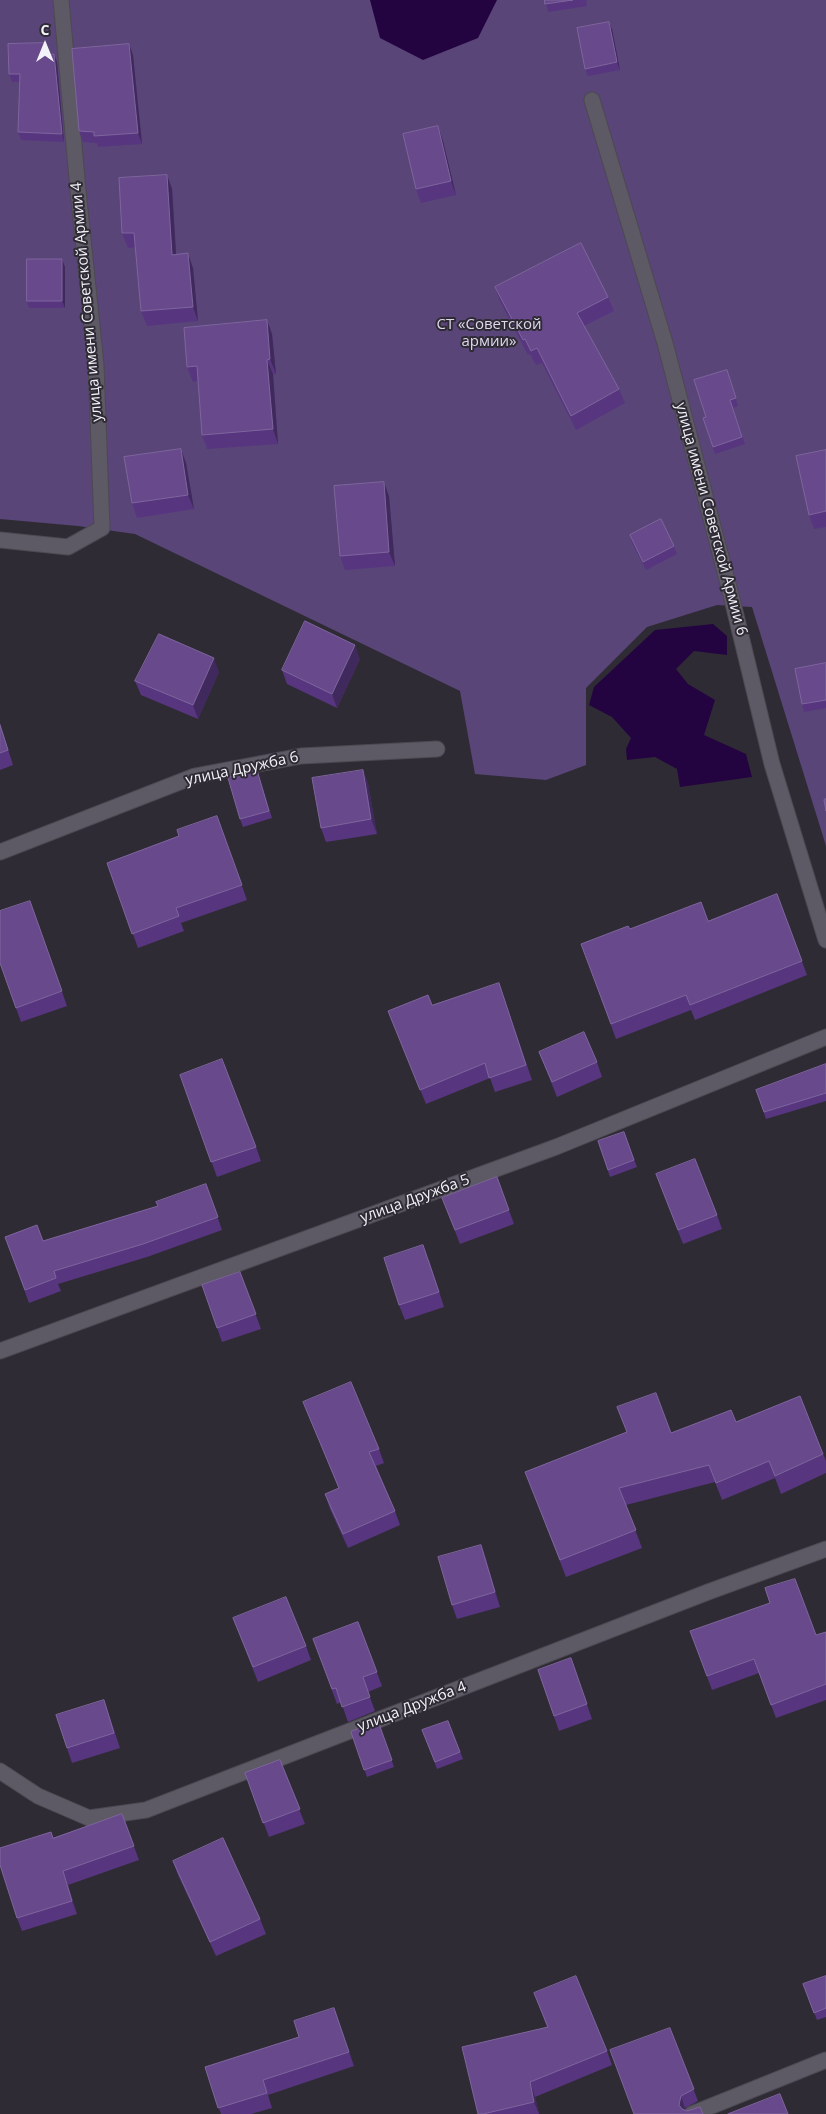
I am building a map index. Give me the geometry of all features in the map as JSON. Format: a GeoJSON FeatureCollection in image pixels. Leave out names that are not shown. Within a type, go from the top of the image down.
{"type":"FeatureCollection","features":[{"type":"Feature","properties":{"kind":"street","name":"улица имени Советской Армии 4"},"geometry":{"type":"LineString","coordinates":[[0,540],[68,547],[102,528],[96,365],[61,0]]}},
{"type":"Feature","properties":{"kind":"street","name":"улица имени Советской Армии 6"},"geometry":{"type":"LineString","coordinates":[[592,100],[665,343],[731,595],[772,764],[826,940]]}},
{"type":"Feature","properties":{"kind":"street","name":"улица Дружба 6"},"geometry":{"type":"LineString","coordinates":[[0,852],[195,776],[301,756],[437,749]]}},
{"type":"Feature","properties":{"kind":"street","name":"улица Дружба 5"},"geometry":{"type":"LineString","coordinates":[[0,1352],[556,1147],[826,1037]]}},
{"type":"Feature","properties":{"kind":"street","name":"улица Дружба 4"},"geometry":{"type":"LineString","coordinates":[[0,1771],[38,1796],[89,1818],[146,1810],[708,1592],[826,1549]]}},
{"type":"Feature","properties":{"kind":"street"},"geometry":{"type":"LineString","coordinates":[[692,2114],[826,2060]]}},
{"type":"Feature","properties":{"kind":"green space","name":"СТ «Советской армии»"},"geometry":{"type":"Polygon","coordinates":[[[0,0],[826,0],[826,846],[752,607],[717,605],[647,627],[586,688],[586,765],[546,780],[475,774],[460,691],[135,534],[78,526],[0,519],[0,0]]]}},
{"type":"Feature","properties":{"kind":"shaded area"},"geometry":{"type":"Polygon","coordinates":[[[370,0],[497,0],[478,38],[423,60],[380,38],[370,0]]]}},
{"type":"Feature","properties":{"kind":"shaded area"},"geometry":{"type":"Polygon","coordinates":[[[713,624],[727,636],[727,655],[694,651],[676,669],[688,684],[715,700],[704,735],[746,754],[752,777],[680,787],[677,769],[655,757],[627,760],[626,749],[631,738],[612,717],[589,705],[594,687],[655,630],[713,624]]]}},
{"type":"Feature","properties":{"kind":"building"},"geometry":{"type":"Polygon","coordinates":[[[545,0],[573,0],[545,4],[545,0]]]}},
{"type":"Feature","properties":{"kind":"building"},"geometry":{"type":"Polygon","coordinates":[[[609,22],[617,62],[585,69],[577,28],[609,22]]]}},
{"type":"Feature","properties":{"kind":"building"},"geometry":{"type":"Polygon","coordinates":[[[46,43],[46,55],[54,54],[62,134],[18,132],[20,74],[9,74],[8,44],[46,43]]]}},
{"type":"Feature","properties":{"kind":"building"},"geometry":{"type":"Polygon","coordinates":[[[129,44],[138,133],[94,136],[94,132],[79,131],[72,49],[129,44]]]}},
{"type":"Feature","properties":{"kind":"building"},"geometry":{"type":"Polygon","coordinates":[[[438,126],[451,181],[416,189],[403,134],[438,126]]]}},
{"type":"Feature","properties":{"kind":"building"},"geometry":{"type":"Polygon","coordinates":[[[167,175],[172,255],[188,253],[193,307],[141,311],[134,233],[122,233],[119,178],[167,175]]]}},
{"type":"Feature","properties":{"kind":"building"},"geometry":{"type":"Polygon","coordinates":[[[581,243],[608,297],[577,313],[619,389],[571,416],[537,348],[531,351],[525,339],[523,340],[495,287],[581,243]]]}},
{"type":"Feature","properties":{"kind":"building"},"geometry":{"type":"Polygon","coordinates":[[[27,259],[62,259],[62,301],[27,301],[27,259]]]}},
{"type":"Feature","properties":{"kind":"building"},"geometry":{"type":"Polygon","coordinates":[[[267,320],[270,359],[267,360],[273,429],[202,435],[197,366],[187,367],[184,328],[267,320]]]}},
{"type":"Feature","properties":{"kind":"building"},"geometry":{"type":"Polygon","coordinates":[[[727,370],[736,398],[730,400],[742,437],[713,447],[703,418],[706,417],[694,380],[727,370]]]}},
{"type":"Feature","properties":{"kind":"building"},"geometry":{"type":"Polygon","coordinates":[[[181,449],[188,495],[132,503],[124,457],[181,449]]]}},
{"type":"Feature","properties":{"kind":"building"},"geometry":{"type":"Polygon","coordinates":[[[826,450],[826,511],[809,515],[796,456],[826,450]]]}},
{"type":"Feature","properties":{"kind":"building"},"geometry":{"type":"Polygon","coordinates":[[[384,482],[389,552],[340,556],[334,486],[384,482]]]}},
{"type":"Feature","properties":{"kind":"building"},"geometry":{"type":"Polygon","coordinates":[[[661,519],[674,546],[643,562],[630,535],[661,519]]]}},
{"type":"Feature","properties":{"kind":"building"},"geometry":{"type":"Polygon","coordinates":[[[305,621],[355,645],[332,694],[282,670],[305,621]]]}},
{"type":"Feature","properties":{"kind":"building"},"geometry":{"type":"Polygon","coordinates":[[[159,634],[214,658],[193,705],[135,681],[159,634]]]}},
{"type":"Feature","properties":{"kind":"building"},"geometry":{"type":"Polygon","coordinates":[[[826,663],[826,700],[802,704],[795,669],[826,663]]]}},
{"type":"Feature","properties":{"kind":"building"},"geometry":{"type":"Polygon","coordinates":[[[0,725],[8,750],[0,753],[0,725]]]}},
{"type":"Feature","properties":{"kind":"building"},"geometry":{"type":"Polygon","coordinates":[[[257,770],[269,811],[240,819],[228,778],[257,770]]]}},
{"type":"Feature","properties":{"kind":"building"},"geometry":{"type":"Polygon","coordinates":[[[363,770],[371,819],[321,828],[312,778],[363,770]]]}},
{"type":"Feature","properties":{"kind":"building"},"geometry":{"type":"Polygon","coordinates":[[[217,816],[242,885],[176,908],[179,916],[132,934],[107,863],[179,836],[177,830],[217,816]]]}},
{"type":"Feature","properties":{"kind":"building"},"geometry":{"type":"Polygon","coordinates":[[[777,894],[802,961],[690,1005],[686,995],[611,1024],[581,944],[628,926],[630,929],[701,902],[708,921],[777,894]]]}},
{"type":"Feature","properties":{"kind":"building"},"geometry":{"type":"Polygon","coordinates":[[[30,901],[62,991],[16,1008],[0,963],[0,911],[30,901]]]}},
{"type":"Feature","properties":{"kind":"building"},"geometry":{"type":"Polygon","coordinates":[[[499,983],[526,1065],[489,1078],[485,1063],[420,1090],[388,1011],[428,995],[432,1005],[499,983]]]}},
{"type":"Feature","properties":{"kind":"building"},"geometry":{"type":"Polygon","coordinates":[[[584,1032],[597,1062],[552,1082],[539,1052],[584,1032]]]}},
{"type":"Feature","properties":{"kind":"building"},"geometry":{"type":"Polygon","coordinates":[[[222,1059],[256,1147],[211,1162],[180,1075],[222,1059]]]}},
{"type":"Feature","properties":{"kind":"building"},"geometry":{"type":"Polygon","coordinates":[[[826,1064],[826,1093],[764,1112],[756,1090],[826,1064]]]}},
{"type":"Feature","properties":{"kind":"building"},"geometry":{"type":"Polygon","coordinates":[[[624,1132],[634,1160],[608,1170],[598,1141],[624,1132]]]}},
{"type":"Feature","properties":{"kind":"building"},"geometry":{"type":"Polygon","coordinates":[[[695,1159],[717,1215],[678,1230],[656,1174],[695,1159]]]}},
{"type":"Feature","properties":{"kind":"building"},"geometry":{"type":"Polygon","coordinates":[[[497,1177],[509,1210],[455,1230],[442,1198],[497,1177]]]}},
{"type":"Feature","properties":{"kind":"building"},"geometry":{"type":"Polygon","coordinates":[[[206,1184],[218,1217],[143,1244],[54,1271],[56,1278],[25,1290],[5,1237],[37,1225],[43,1241],[158,1206],[156,1202],[206,1184]]]}},
{"type":"Feature","properties":{"kind":"building"},"geometry":{"type":"Polygon","coordinates":[[[423,1245],[439,1292],[399,1305],[384,1258],[423,1245]]]}},
{"type":"Feature","properties":{"kind":"building"},"geometry":{"type":"Polygon","coordinates":[[[240,1272],[256,1314],[217,1328],[202,1285],[240,1272]]]}},
{"type":"Feature","properties":{"kind":"building"},"geometry":{"type":"Polygon","coordinates":[[[351,1382],[379,1449],[369,1452],[395,1511],[343,1534],[325,1494],[339,1488],[303,1402],[351,1382]]]}},
{"type":"Feature","properties":{"kind":"building"},"geometry":{"type":"Polygon","coordinates":[[[656,1393],[671,1433],[731,1410],[736,1422],[800,1396],[823,1454],[775,1476],[769,1461],[716,1483],[709,1465],[619,1488],[636,1530],[560,1560],[525,1472],[627,1432],[617,1407],[656,1393]]]}},
{"type":"Feature","properties":{"kind":"building"},"geometry":{"type":"Polygon","coordinates":[[[481,1545],[495,1592],[452,1605],[438,1557],[481,1545]]]}},
{"type":"Feature","properties":{"kind":"building"},"geometry":{"type":"Polygon","coordinates":[[[795,1579],[816,1635],[826,1632],[826,1684],[771,1705],[754,1659],[707,1676],[690,1631],[770,1603],[765,1588],[795,1579]]]}},
{"type":"Feature","properties":{"kind":"building"},"geometry":{"type":"Polygon","coordinates":[[[286,1597],[306,1646],[253,1667],[233,1618],[286,1597]]]}},
{"type":"Feature","properties":{"kind":"building"},"geometry":{"type":"Polygon","coordinates":[[[358,1622],[377,1672],[363,1677],[370,1697],[342,1707],[336,1688],[332,1689],[313,1639],[358,1622]]]}},
{"type":"Feature","properties":{"kind":"building"},"geometry":{"type":"Polygon","coordinates":[[[571,1658],[587,1704],[554,1716],[538,1670],[571,1658]]]}},
{"type":"Feature","properties":{"kind":"building"},"geometry":{"type":"Polygon","coordinates":[[[104,1700],[114,1733],[67,1748],[56,1715],[104,1700]]]}},
{"type":"Feature","properties":{"kind":"building"},"geometry":{"type":"Polygon","coordinates":[[[378,1721],[392,1760],[364,1770],[351,1732],[378,1721]]]}},
{"type":"Feature","properties":{"kind":"building"},"geometry":{"type":"Polygon","coordinates":[[[448,1721],[460,1752],[435,1762],[422,1730],[448,1721]]]}},
{"type":"Feature","properties":{"kind":"building"},"geometry":{"type":"Polygon","coordinates":[[[280,1760],[300,1809],[263,1823],[245,1773],[280,1760]]]}},
{"type":"Feature","properties":{"kind":"building"},"geometry":{"type":"Polygon","coordinates":[[[122,1814],[134,1846],[63,1871],[72,1901],[17,1918],[0,1865],[0,1848],[51,1832],[53,1838],[122,1814]]]}},
{"type":"Feature","properties":{"kind":"building"},"geometry":{"type":"Polygon","coordinates":[[[223,1838],[260,1919],[210,1942],[173,1861],[223,1838]]]}},
{"type":"Feature","properties":{"kind":"building"},"geometry":{"type":"Polygon","coordinates":[[[576,1976],[607,2051],[530,2082],[534,2102],[478,2114],[462,2047],[548,2027],[534,1993],[576,1976]]]}},
{"type":"Feature","properties":{"kind":"building"},"geometry":{"type":"Polygon","coordinates":[[[826,1976],[826,2008],[814,2013],[803,1984],[826,1976]]]}},
{"type":"Feature","properties":{"kind":"building"},"geometry":{"type":"Polygon","coordinates":[[[334,2008],[349,2052],[263,2080],[267,2093],[218,2108],[205,2067],[299,2037],[294,2021],[334,2008]]]}},
{"type":"Feature","properties":{"kind":"building"},"geometry":{"type":"Polygon","coordinates":[[[670,2028],[694,2089],[681,2096],[679,2105],[687,2111],[700,2107],[703,2114],[634,2114],[610,2050],[670,2028]]]}},
{"type":"Feature","properties":{"kind":"building"},"geometry":{"type":"Polygon","coordinates":[[[780,2094],[788,2114],[728,2114],[780,2094]]]}}]}
